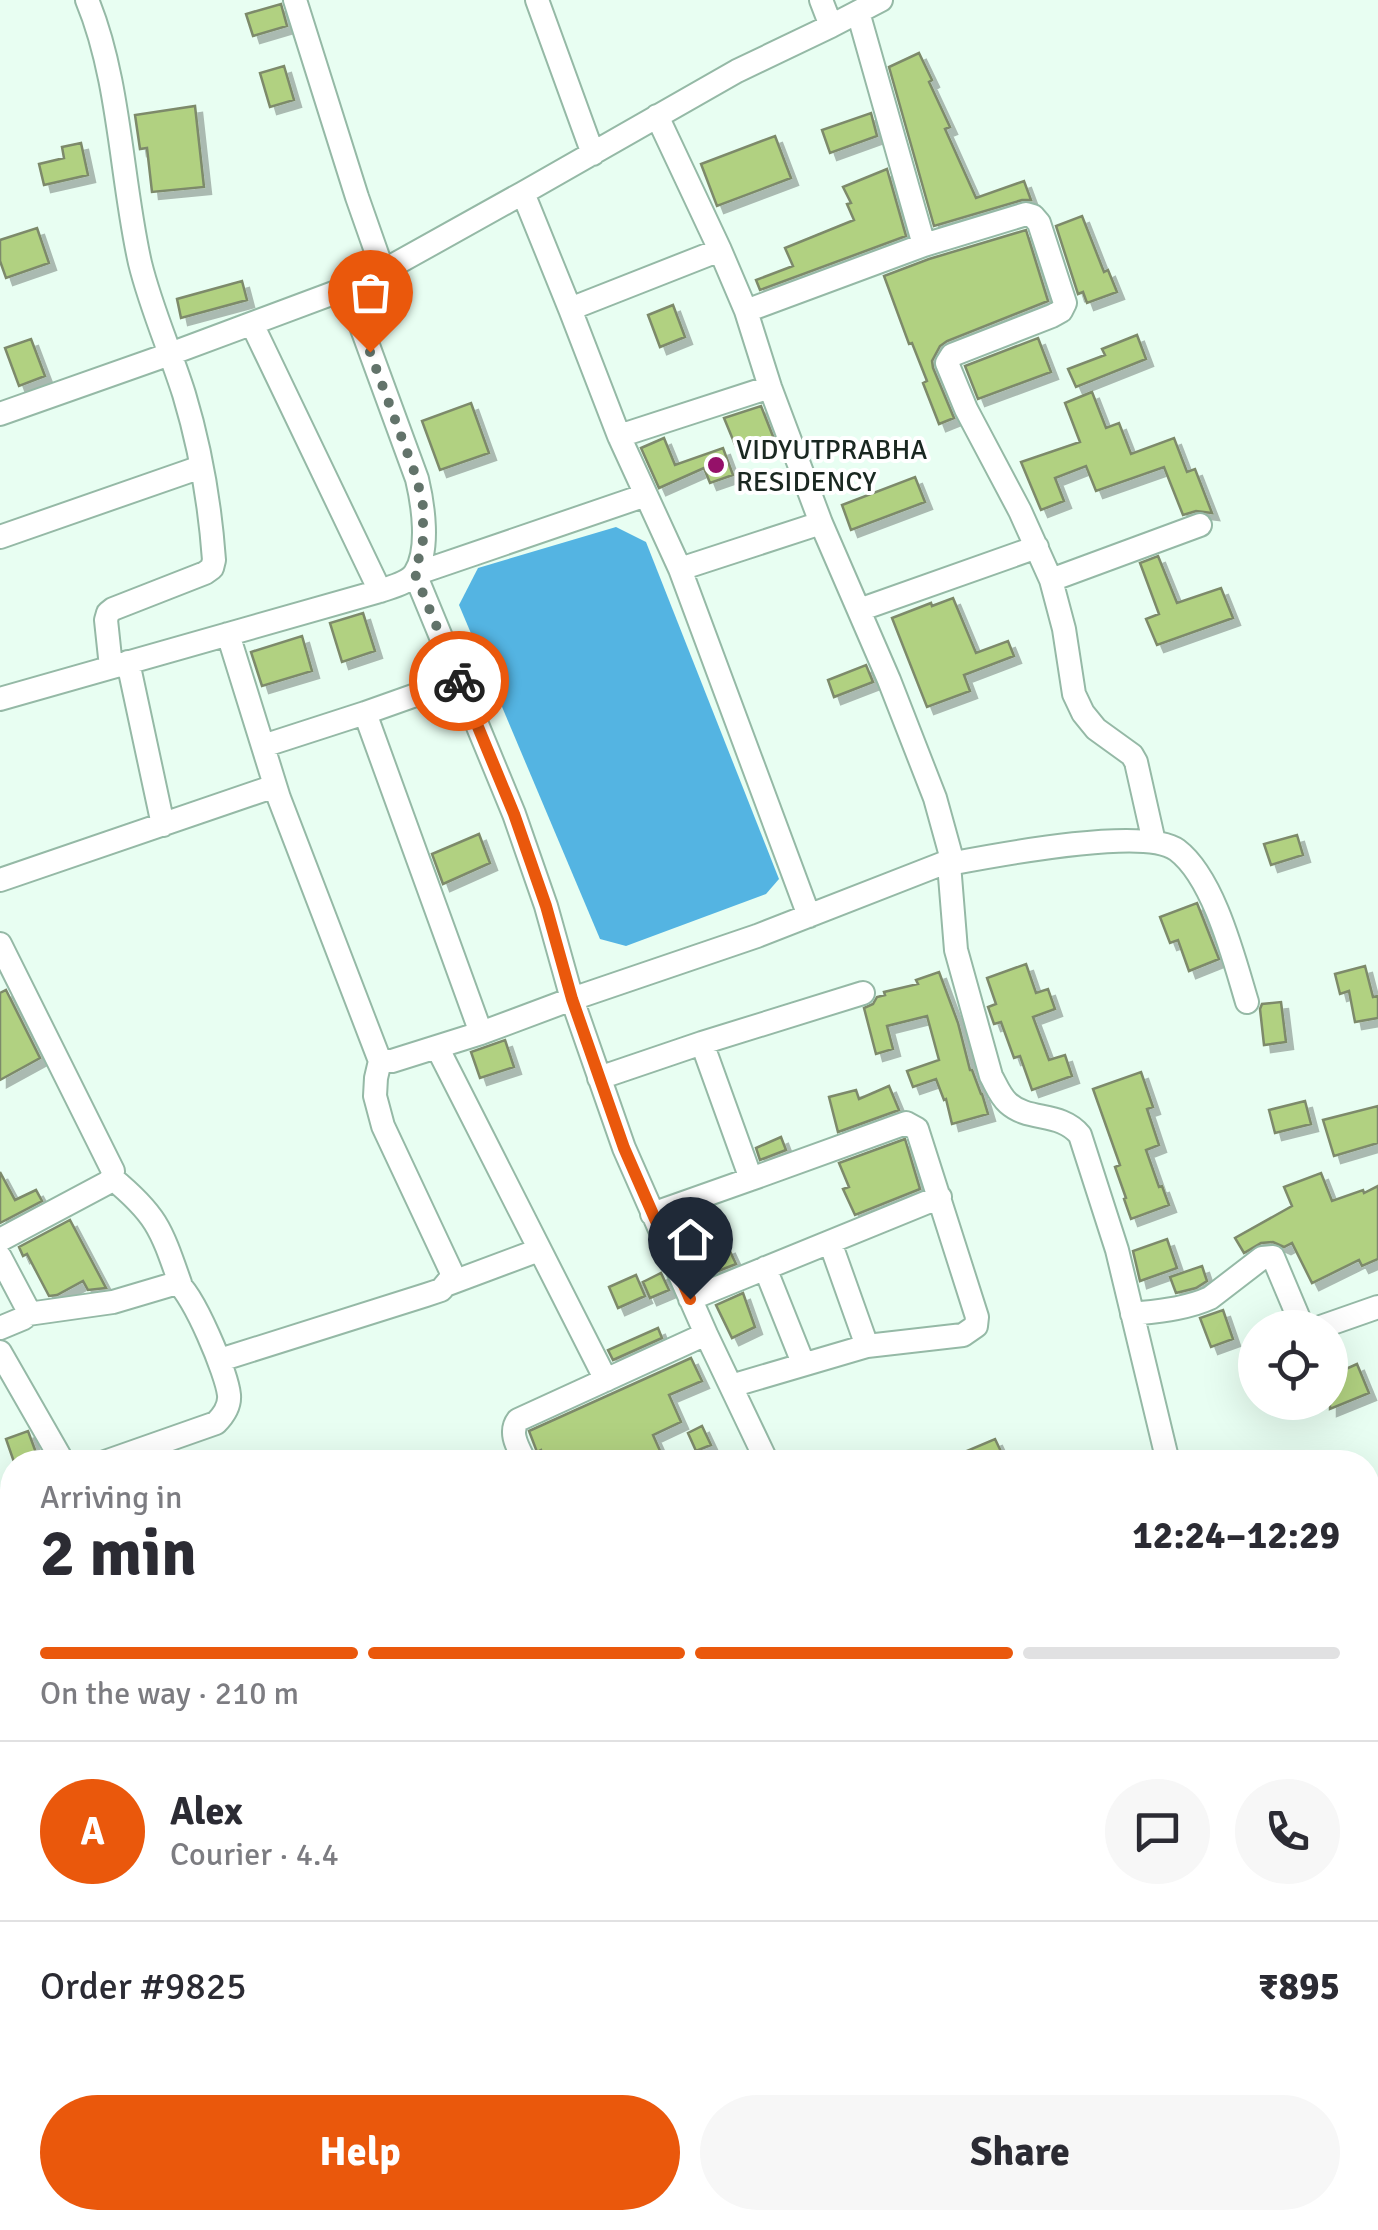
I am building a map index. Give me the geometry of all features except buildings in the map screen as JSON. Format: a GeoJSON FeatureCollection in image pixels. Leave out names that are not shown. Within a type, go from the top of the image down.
{"type":"FeatureCollection","features":[{"type":"Feature","properties":{"kind":"street"},"geometry":{"type":"LineString","coordinates":[[87,0],[108,71],[143,274],[186,400],[213,547],[212,568],[205,573],[113,609],[106,620],[163,824]]}},
{"type":"Feature","properties":{"kind":"street"},"geometry":{"type":"LineString","coordinates":[[296,0],[356,197],[383,271]]}},
{"type":"Feature","properties":{"kind":"street"},"geometry":{"type":"LineString","coordinates":[[536,0],[593,154]]}},
{"type":"Feature","properties":{"kind":"street"},"geometry":{"type":"LineString","coordinates":[[821,0],[832,26]]}},
{"type":"Feature","properties":{"kind":"street"},"geometry":{"type":"LineString","coordinates":[[0,414],[347,288],[593,154],[737,70],[881,0]]}},
{"type":"Feature","properties":{"kind":"street"},"geometry":{"type":"LineString","coordinates":[[858,12],[924,245]]}},
{"type":"Feature","properties":{"kind":"street"},"geometry":{"type":"LineString","coordinates":[[657,116],[746,311],[770,388],[821,523],[935,798],[951,864],[956,950],[992,1076],[1009,1104],[1065,1122],[1080,1135],[1117,1250],[1165,1450]]}},
{"type":"Feature","properties":{"kind":"street"},"geometry":{"type":"LineString","coordinates":[[523,193],[618,436],[680,569],[809,916]]}},
{"type":"Feature","properties":{"kind":"street"},"geometry":{"type":"LineString","coordinates":[[746,311],[924,245],[1026,214],[1034,216],[1064,308],[958,352],[947,363],[1051,580],[1064,629],[1074,694],[1096,729],[1136,762],[1154,842]]}},
{"type":"Feature","properties":{"kind":"street"},"geometry":{"type":"LineString","coordinates":[[570,309],[720,250]]}},
{"type":"Feature","properties":{"kind":"street"},"geometry":{"type":"LineString","coordinates":[[347,288],[420,492],[424,524],[415,574],[514,814],[624,1148],[760,1450]]}},
{"type":"Feature","properties":{"kind":"street"},"geometry":{"type":"LineString","coordinates":[[252,324],[380,591]]}},
{"type":"Feature","properties":{"kind":"street"},"geometry":{"type":"LineString","coordinates":[[618,436],[770,388]]}},
{"type":"Feature","properties":{"kind":"street"},"geometry":{"type":"LineString","coordinates":[[0,537],[201,467]]}},
{"type":"Feature","properties":{"kind":"street"},"geometry":{"type":"LineString","coordinates":[[0,699],[380,591],[415,574],[646,495]]}},
{"type":"Feature","properties":{"kind":"street"},"geometry":{"type":"LineString","coordinates":[[680,569],[821,523]]}},
{"type":"Feature","properties":{"kind":"street"},"geometry":{"type":"LineString","coordinates":[[1051,580],[1200,525]]}},
{"type":"Feature","properties":{"kind":"street"},"geometry":{"type":"LineString","coordinates":[[859,610],[1036,547]]}},
{"type":"Feature","properties":{"kind":"street"},"geometry":{"type":"LineString","coordinates":[[228,634],[276,786],[380,1062],[375,1096],[383,1126],[451,1271],[448,1284]]}},
{"type":"Feature","properties":{"kind":"street"},"geometry":{"type":"LineString","coordinates":[[262,746],[458,680]]}},
{"type":"Feature","properties":{"kind":"street"},"geometry":{"type":"LineString","coordinates":[[365,713],[481,1033]]}},
{"type":"Feature","properties":{"kind":"street"},"geometry":{"type":"LineString","coordinates":[[0,880],[276,786]]}},
{"type":"Feature","properties":{"kind":"street"},"geometry":{"type":"LineString","coordinates":[[380,1062],[481,1033],[684,962],[944,863],[1066,844],[1154,842],[1179,852],[1202,879],[1247,1002]]}},
{"type":"Feature","properties":{"kind":"street"},"geometry":{"type":"LineString","coordinates":[[0,944],[6,970],[113,1172],[107,1183],[0,1240]]}},
{"type":"Feature","properties":{"kind":"street"},"geometry":{"type":"LineString","coordinates":[[600,1078],[863,993]]}},
{"type":"Feature","properties":{"kind":"street"},"geometry":{"type":"LineString","coordinates":[[702,1043],[751,1179]]}},
{"type":"Feature","properties":{"kind":"street"},"geometry":{"type":"LineString","coordinates":[[438,1047],[606,1380]]}},
{"type":"Feature","properties":{"kind":"street"},"geometry":{"type":"LineString","coordinates":[[652,1214],[906,1123],[920,1134],[977,1317],[976,1326],[963,1336],[868,1346],[731,1386]]}},
{"type":"Feature","properties":{"kind":"street"},"geometry":{"type":"LineString","coordinates":[[112,1178],[155,1220],[180,1283],[220,1360],[229,1395],[229,1404],[216,1422],[138,1450]]}},
{"type":"Feature","properties":{"kind":"street"},"geometry":{"type":"LineString","coordinates":[[690,1299],[940,1196]]}},
{"type":"Feature","properties":{"kind":"street"},"geometry":{"type":"LineString","coordinates":[[830,1242],[868,1346]]}},
{"type":"Feature","properties":{"kind":"street"},"geometry":{"type":"LineString","coordinates":[[220,1360],[441,1290],[540,1250]]}},
{"type":"Feature","properties":{"kind":"street"},"geometry":{"type":"LineString","coordinates":[[0,1257],[28,1307],[28,1314]]}},
{"type":"Feature","properties":{"kind":"street"},"geometry":{"type":"LineString","coordinates":[[1132,1314],[1202,1302],[1262,1258],[1273,1257],[1295,1310]]}},
{"type":"Feature","properties":{"kind":"street"},"geometry":{"type":"LineString","coordinates":[[765,1268],[803,1363]]}},
{"type":"Feature","properties":{"kind":"street"},"geometry":{"type":"LineString","coordinates":[[0,1328],[28,1314],[94,1306],[180,1283]]}},
{"type":"Feature","properties":{"kind":"street"},"geometry":{"type":"LineString","coordinates":[[1348,1317],[1378,1306]]}},
{"type":"Feature","properties":{"kind":"street"},"geometry":{"type":"LineString","coordinates":[[520,1450],[512,1430],[518,1420],[706,1334]]}},
{"type":"Feature","properties":{"kind":"street"},"geometry":{"type":"LineString","coordinates":[[0,1352],[57,1450]]}},
{"type":"Feature","properties":{"kind":"water"},"geometry":{"type":"Polygon","coordinates":[[[616,527],[646,542],[779,879],[766,894],[626,946],[600,939],[459,605],[478,568],[616,527]]]}},
{"type":"Feature","properties":{"kind":"way so far"},"geometry":{"type":"LineString","coordinates":[[370,352],[417,479],[423,506],[423,540],[415,574],[459,681]]}},
{"type":"Feature","properties":{"kind":"place","name":"VIDYUTPRABHA RESIDENCY"},"geometry":{"type":"Point","coordinates":[716,465]}},
{"type":"Feature","properties":{"kind":"route"},"geometry":{"type":"LineString","coordinates":[[459,681],[534,868],[572,999],[634,1175],[690,1299]]}}]}
